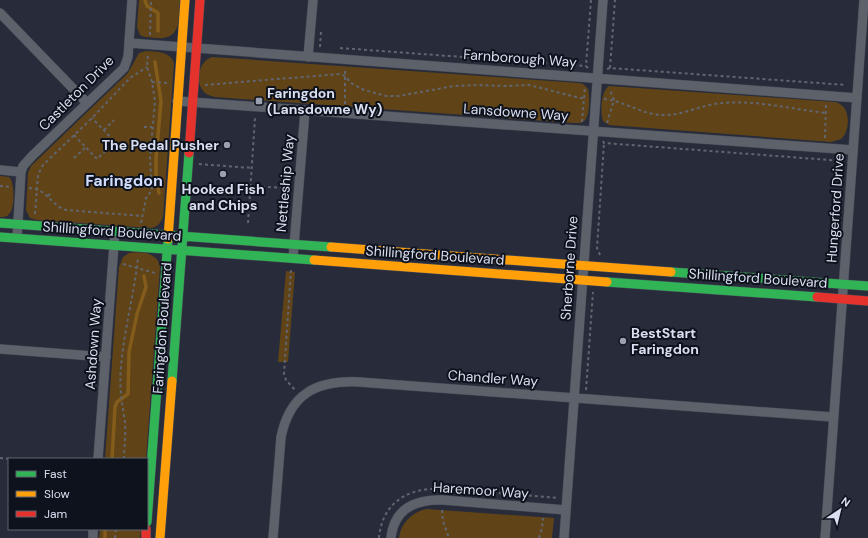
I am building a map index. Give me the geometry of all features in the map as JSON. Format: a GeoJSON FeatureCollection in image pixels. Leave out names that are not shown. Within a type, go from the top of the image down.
{"type":"FeatureCollection","features":[{"type":"Feature","properties":{"kind":"street","name":"Castleton Drive"},"geometry":{"type":"LineString","coordinates":[[21,172],[23,166],[32,156],[124,68],[128,57],[132,0]]}},
{"type":"Feature","properties":{"kind":"street","name":"Faringdon Boulevard"},"geometry":{"type":"LineString","coordinates":[[148,509],[185,0]]}},
{"type":"Feature","properties":{"kind":"street","name":"Faringdon Boulevard"},"geometry":{"type":"LineString","coordinates":[[160,538],[200,0]]}},
{"type":"Feature","properties":{"kind":"street"},"geometry":{"type":"LineString","coordinates":[[308,57],[313,0]]}},
{"type":"Feature","properties":{"kind":"street","name":"Sherborne Drive"},"geometry":{"type":"LineString","coordinates":[[564,538],[603,0]]}},
{"type":"Feature","properties":{"kind":"street","name":"Hungerford Drive"},"geometry":{"type":"LineString","coordinates":[[824,538],[864,0]]}},
{"type":"Feature","properties":{"kind":"street"},"geometry":{"type":"LineString","coordinates":[[0,13],[87,103]]}},
{"type":"Feature","properties":{"kind":"street","name":"Farnborough Way"},"geometry":{"type":"LineString","coordinates":[[129,43],[857,98]]}},
{"type":"Feature","properties":{"kind":"street","name":"Lansdowne Way"},"geometry":{"type":"LineString","coordinates":[[178,101],[853,150]]}},
{"type":"Feature","properties":{"kind":"street","name":"Nettleship Way"},"geometry":{"type":"LineString","coordinates":[[293,258],[305,111]]}},
{"type":"Feature","properties":{"kind":"street"},"geometry":{"type":"LineString","coordinates":[[0,170],[21,172],[17,238]]}},
{"type":"Feature","properties":{"kind":"street","name":"Shillingford Boulevard"},"geometry":{"type":"LineString","coordinates":[[0,223],[868,286]]}},
{"type":"Feature","properties":{"kind":"street","name":"Ashdown Way"},"geometry":{"type":"LineString","coordinates":[[98,458],[115,231]]}},
{"type":"Feature","properties":{"kind":"street","name":"Shillingford Boulevard"},"geometry":{"type":"LineString","coordinates":[[0,237],[868,301]]}},
{"type":"Feature","properties":{"kind":"street"},"geometry":{"type":"LineString","coordinates":[[0,349],[106,357]]}},
{"type":"Feature","properties":{"kind":"street","name":"Chandler Way"},"geometry":{"type":"LineString","coordinates":[[273,538],[281,437],[287,416],[301,397],[320,385],[345,381],[833,417]]}},
{"type":"Feature","properties":{"kind":"street"},"geometry":{"type":"LineString","coordinates":[[151,471],[166,472]]}},
{"type":"Feature","properties":{"kind":"street","name":"Haremoor Way"},"geometry":{"type":"LineString","coordinates":[[391,538],[393,525],[397,518],[408,507],[424,500],[443,500],[566,510]]}},
{"type":"Feature","properties":{"kind":"path"},"geometry":{"type":"LineString","coordinates":[[141,228],[146,198],[152,190],[149,164],[155,106],[152,82],[147,67],[152,13],[151,0]]}},
{"type":"Feature","properties":{"kind":"path"},"geometry":{"type":"LineString","coordinates":[[336,48],[586,66],[591,0]]}},
{"type":"Feature","properties":{"kind":"path"},"geometry":{"type":"LineString","coordinates":[[615,0],[610,68],[846,85]]}},
{"type":"Feature","properties":{"kind":"path"},"geometry":{"type":"LineString","coordinates":[[317,46],[326,47]]}},
{"type":"Feature","properties":{"kind":"path"},"geometry":{"type":"LineString","coordinates":[[344,114],[346,48]]}},
{"type":"Feature","properties":{"kind":"path"},"geometry":{"type":"LineString","coordinates":[[34,226],[38,175],[40,168],[92,118],[130,78],[147,67]]}},
{"type":"Feature","properties":{"kind":"path"},"geometry":{"type":"LineString","coordinates":[[194,85],[335,75],[344,76],[351,83],[364,90],[386,96],[416,93],[454,86],[529,85],[584,98],[614,100],[646,112],[662,115],[675,114],[714,103],[740,103],[826,113]]}},
{"type":"Feature","properties":{"kind":"path"},"geometry":{"type":"LineString","coordinates":[[152,82],[179,84]]}},
{"type":"Feature","properties":{"kind":"path"},"geometry":{"type":"LineString","coordinates":[[204,84],[208,91],[207,103]]}},
{"type":"Feature","properties":{"kind":"path"},"geometry":{"type":"LineString","coordinates":[[824,159],[826,84]]}},
{"type":"Feature","properties":{"kind":"path"},"geometry":{"type":"LineString","coordinates":[[582,130],[585,85]]}},
{"type":"Feature","properties":{"kind":"path"},"geometry":{"type":"LineString","coordinates":[[608,87],[614,100],[612,107]]}},
{"type":"Feature","properties":{"kind":"path"},"geometry":{"type":"LineString","coordinates":[[74,135],[97,159],[115,142],[92,118]]}},
{"type":"Feature","properties":{"kind":"path"},"geometry":{"type":"LineString","coordinates":[[248,223],[255,118]]}},
{"type":"Feature","properties":{"kind":"path"},"geometry":{"type":"LineString","coordinates":[[104,130],[114,120]]}},
{"type":"Feature","properties":{"kind":"path"},"geometry":{"type":"LineString","coordinates":[[144,126],[152,127]]}},
{"type":"Feature","properties":{"kind":"path"},"geometry":{"type":"LineString","coordinates":[[602,267],[602,258],[597,248],[604,143],[852,161]]}},
{"type":"Feature","properties":{"kind":"path"},"geometry":{"type":"LineString","coordinates":[[74,158],[86,147]]}},
{"type":"Feature","properties":{"kind":"path"},"geometry":{"type":"LineString","coordinates":[[198,164],[252,168]]}},
{"type":"Feature","properties":{"kind":"path"},"geometry":{"type":"LineString","coordinates":[[0,186],[37,188],[59,207],[66,210],[142,216]]}},
{"type":"Feature","properties":{"kind":"path"},"geometry":{"type":"LineString","coordinates":[[250,186],[287,188]]}},
{"type":"Feature","properties":{"kind":"path"},"geometry":{"type":"LineString","coordinates":[[48,196],[52,192]]}},
{"type":"Feature","properties":{"kind":"path"},"geometry":{"type":"LineString","coordinates":[[124,458],[125,429],[120,374],[123,344],[139,252]]}},
{"type":"Feature","properties":{"kind":"path"},"geometry":{"type":"LineString","coordinates":[[113,263],[160,274]]}},
{"type":"Feature","properties":{"kind":"path"},"geometry":{"type":"LineString","coordinates":[[292,269],[284,374],[286,380],[301,397]]}},
{"type":"Feature","properties":{"kind":"path"},"geometry":{"type":"LineString","coordinates":[[586,390],[594,291]]}},
{"type":"Feature","properties":{"kind":"path"},"geometry":{"type":"LineString","coordinates":[[444,489],[443,521],[449,538]]}},
{"type":"Feature","properties":{"kind":"shaded area"},"geometry":{"type":"Polygon","coordinates":[[[139,0],[180,0],[177,27],[170,36],[156,38],[144,37],[140,35],[137,27],[139,0]]]}},
{"type":"Feature","properties":{"kind":"shaded area"},"geometry":{"type":"Polygon","coordinates":[[[146,51],[166,54],[174,63],[163,217],[161,221],[157,226],[151,228],[37,220],[30,218],[26,210],[28,173],[31,166],[128,73],[139,53],[146,51]]]}},
{"type":"Feature","properties":{"kind":"shaded area"},"geometry":{"type":"Polygon","coordinates":[[[212,57],[579,83],[583,84],[588,89],[588,111],[586,119],[583,122],[578,123],[215,97],[204,92],[199,83],[199,72],[201,67],[208,59],[212,57]]]}},
{"type":"Feature","properties":{"kind":"shaded area"},"geometry":{"type":"Polygon","coordinates":[[[609,86],[835,102],[840,104],[847,113],[847,130],[841,139],[831,142],[609,125],[603,121],[601,107],[604,92],[609,86]]]}},
{"type":"Feature","properties":{"kind":"shaded area"},"geometry":{"type":"Polygon","coordinates":[[[0,176],[9,177],[13,190],[11,211],[5,217],[0,217],[0,176]]]}},
{"type":"Feature","properties":{"kind":"shaded area"},"geometry":{"type":"Polygon","coordinates":[[[139,252],[149,254],[159,262],[160,267],[146,458],[105,458],[119,267],[123,257],[129,253],[139,252]]]}},
{"type":"Feature","properties":{"kind":"shaded area"},"geometry":{"type":"Polygon","coordinates":[[[286,271],[295,272],[288,362],[278,362],[286,271]]]}},
{"type":"Feature","properties":{"kind":"shaded area"},"geometry":{"type":"Polygon","coordinates":[[[426,509],[554,518],[552,538],[399,538],[404,523],[411,516],[426,509]]]}},
{"type":"Feature","properties":{"kind":"shaded area"},"geometry":{"type":"Polygon","coordinates":[[[100,530],[141,530],[140,538],[99,538],[100,530]]]}},
{"type":"Feature","properties":{"kind":"waterway"},"geometry":{"type":"LineString","coordinates":[[145,0],[147,6],[158,13],[158,31]]}},
{"type":"Feature","properties":{"kind":"waterway"},"geometry":{"type":"LineString","coordinates":[[155,62],[161,101],[156,158],[156,175],[159,193]]}},
{"type":"Feature","properties":{"kind":"waterway"},"geometry":{"type":"LineString","coordinates":[[112,458],[115,407],[117,402],[128,394],[129,352],[137,314],[146,287],[144,276]]}},
{"type":"Feature","properties":{"kind":"waterway"},"geometry":{"type":"LineString","coordinates":[[105,530],[105,538]]}},
{"type":"Feature","properties":{"kind":"traffic: fast"},"geometry":{"type":"LineString","coordinates":[[172,381],[189,153]]}},
{"type":"Feature","properties":{"kind":"traffic: fast"},"geometry":{"type":"LineString","coordinates":[[0,223],[331,247]]}},
{"type":"Feature","properties":{"kind":"traffic: fast"},"geometry":{"type":"LineString","coordinates":[[0,237],[314,260]]}},
{"type":"Feature","properties":{"kind":"traffic: fast"},"geometry":{"type":"LineString","coordinates":[[148,509],[168,239]]}},
{"type":"Feature","properties":{"kind":"traffic: fast"},"geometry":{"type":"LineString","coordinates":[[671,272],[868,286]]}},
{"type":"Feature","properties":{"kind":"traffic: fast"},"geometry":{"type":"LineString","coordinates":[[607,282],[817,297]]}},
{"type":"Feature","properties":{"kind":"traffic: slow"},"geometry":{"type":"LineString","coordinates":[[168,239],[185,0]]}},
{"type":"Feature","properties":{"kind":"traffic: slow"},"geometry":{"type":"LineString","coordinates":[[331,247],[671,272]]}},
{"type":"Feature","properties":{"kind":"traffic: slow"},"geometry":{"type":"LineString","coordinates":[[314,260],[607,282]]}},
{"type":"Feature","properties":{"kind":"traffic: slow"},"geometry":{"type":"LineString","coordinates":[[160,538],[172,381]]}},
{"type":"Feature","properties":{"kind":"traffic: jam"},"geometry":{"type":"LineString","coordinates":[[189,153],[200,0]]}},
{"type":"Feature","properties":{"kind":"traffic: jam"},"geometry":{"type":"LineString","coordinates":[[817,297],[868,301]]}},
{"type":"Feature","properties":{"kind":"traffic: jam"},"geometry":{"type":"LineString","coordinates":[[146,530],[146,538]]}},
{"type":"Feature","properties":{"kind":"place","name":"Faringdon (Lansdowne Wy)"},"geometry":{"type":"Point","coordinates":[259,101]}},
{"type":"Feature","properties":{"kind":"place","name":"The Pedal Pusher"},"geometry":{"type":"Point","coordinates":[227,145]}},
{"type":"Feature","properties":{"kind":"place","name":"Hooked Fish and Chips"},"geometry":{"type":"Point","coordinates":[223,174]}},
{"type":"Feature","properties":{"kind":"place","name":"BestStart Faringdon"},"geometry":{"type":"Point","coordinates":[623,341]}},
{"type":"Feature","properties":{"kind":"district","name":"Faringdon"},"geometry":{"type":"Point","coordinates":[124,180]}}]}
